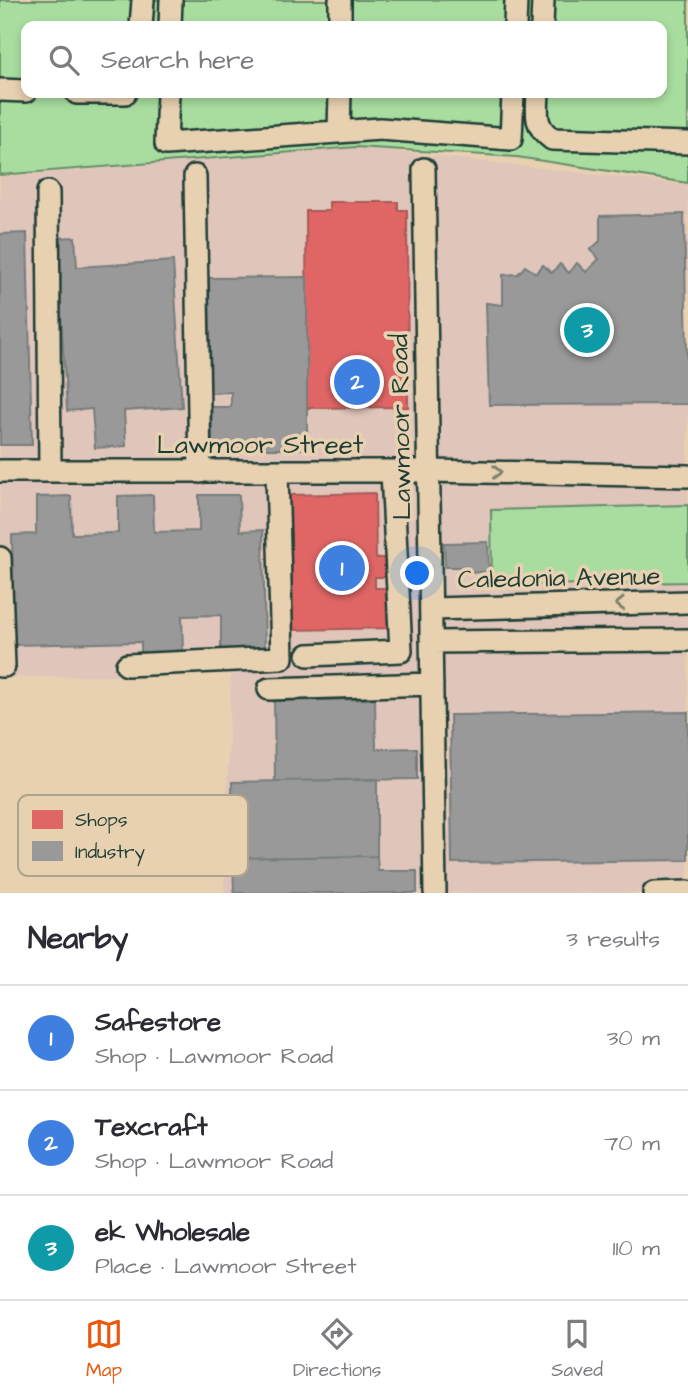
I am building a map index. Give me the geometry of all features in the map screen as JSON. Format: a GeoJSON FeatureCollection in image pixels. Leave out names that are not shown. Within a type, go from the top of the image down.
{"type":"FeatureCollection","features":[{"type":"Feature","properties":{"kind":"street"},"geometry":{"type":"LineString","coordinates":[[142,21],[143,0]]}},
{"type":"Feature","properties":{"kind":"street"},"geometry":{"type":"LineString","coordinates":[[170,21],[171,0]]}},
{"type":"Feature","properties":{"kind":"street"},"geometry":{"type":"LineString","coordinates":[[340,0],[340,21]]}},
{"type":"Feature","properties":{"kind":"street"},"geometry":{"type":"LineString","coordinates":[[515,21],[516,0]]}},
{"type":"Feature","properties":{"kind":"street"},"geometry":{"type":"LineString","coordinates":[[542,21],[543,0]]}},
{"type":"Feature","properties":{"kind":"street"},"geometry":{"type":"LineString","coordinates":[[0,90],[21,91]]}},
{"type":"Feature","properties":{"kind":"street"},"geometry":{"type":"LineString","coordinates":[[168,98],[166,144],[340,130],[417,131],[511,139],[513,98]]}},
{"type":"Feature","properties":{"kind":"street"},"geometry":{"type":"LineString","coordinates":[[340,98],[340,130]]}},
{"type":"Feature","properties":{"kind":"street"},"geometry":{"type":"LineString","coordinates":[[538,98],[537,122],[542,132],[552,139],[688,143]]}},
{"type":"Feature","properties":{"kind":"street","name":"Lawmoor Road"},"geometry":{"type":"LineString","coordinates":[[424,169],[435,893]]}},
{"type":"Feature","properties":{"kind":"street"},"geometry":{"type":"LineString","coordinates":[[195,176],[200,472]]}},
{"type":"Feature","properties":{"kind":"street"},"geometry":{"type":"LineString","coordinates":[[48,192],[50,471]]}},
{"type":"Feature","properties":{"kind":"street","name":"Lawmoor Street"},"geometry":{"type":"LineString","coordinates":[[0,471],[429,471],[688,476]]}},
{"type":"Feature","properties":{"kind":"street"},"geometry":{"type":"LineString","coordinates":[[127,665],[282,658],[277,472]]}},
{"type":"Feature","properties":{"kind":"street"},"geometry":{"type":"LineString","coordinates":[[308,655],[401,651],[392,472]]}},
{"type":"Feature","properties":{"kind":"street"},"geometry":{"type":"LineString","coordinates":[[0,558],[4,666],[0,666]]}},
{"type":"Feature","properties":{"kind":"street","name":"Caledonia Avenue"},"geometry":{"type":"LineString","coordinates":[[431,609],[688,602]]}},
{"type":"Feature","properties":{"kind":"street"},"geometry":{"type":"LineString","coordinates":[[431,642],[688,640]]}},
{"type":"Feature","properties":{"kind":"street"},"geometry":{"type":"LineString","coordinates":[[269,689],[432,684]]}},
{"type":"Feature","properties":{"kind":"street"},"geometry":{"type":"LineString","coordinates":[[654,893],[688,892]]}},
{"type":"Feature","properties":{"kind":"shaded area"},"geometry":{"type":"Polygon","coordinates":[[[356,147],[688,185],[688,893],[224,893],[225,876],[248,876],[248,795],[227,795],[231,673],[0,678],[0,177],[356,147]]]}},
{"type":"Feature","properties":{"kind":"green space"},"geometry":{"type":"Polygon","coordinates":[[[0,0],[688,0],[688,183],[517,157],[356,147],[0,175],[0,0]]]}},
{"type":"Feature","properties":{"kind":"green space"},"geometry":{"type":"Polygon","coordinates":[[[688,505],[688,582],[492,586],[491,510],[688,505]]]}},
{"type":"Feature","properties":{"kind":"building: Shops"},"geometry":{"type":"Polygon","coordinates":[[[329,202],[398,202],[398,210],[407,210],[408,407],[307,408],[306,211],[329,211],[329,202]]]}},
{"type":"Feature","properties":{"kind":"building: Shops"},"geometry":{"type":"Polygon","coordinates":[[[375,493],[376,558],[394,558],[394,577],[375,577],[375,588],[394,588],[395,628],[291,630],[289,495],[375,493]]]}},
{"type":"Feature","properties":{"kind":"building: Industry"},"geometry":{"type":"Polygon","coordinates":[[[684,214],[688,404],[489,405],[486,303],[503,305],[503,275],[518,274],[525,266],[536,273],[543,265],[552,273],[560,264],[569,273],[577,263],[586,272],[599,259],[590,250],[600,241],[600,216],[684,214]]]}},
{"type":"Feature","properties":{"kind":"building: Industry"},"geometry":{"type":"Polygon","coordinates":[[[27,233],[32,445],[0,445],[0,234],[27,233]]]}},
{"type":"Feature","properties":{"kind":"building: Industry"},"geometry":{"type":"Polygon","coordinates":[[[75,237],[77,267],[173,261],[182,407],[124,411],[126,446],[95,448],[92,409],[67,411],[56,238],[75,237]]]}},
{"type":"Feature","properties":{"kind":"building: Industry"},"geometry":{"type":"Polygon","coordinates":[[[307,277],[307,449],[212,449],[212,407],[231,407],[231,392],[210,393],[209,278],[307,277]]]}},
{"type":"Feature","properties":{"kind":"building: Industry"},"geometry":{"type":"Polygon","coordinates":[[[153,495],[154,532],[199,531],[199,495],[239,495],[240,531],[263,530],[265,653],[221,654],[221,615],[182,616],[183,652],[141,652],[141,642],[14,645],[12,535],[36,534],[36,497],[71,496],[72,534],[118,533],[118,496],[153,495]]]}},
{"type":"Feature","properties":{"kind":"building: Industry"},"geometry":{"type":"Polygon","coordinates":[[[488,542],[489,572],[465,573],[465,567],[445,567],[444,543],[488,542]]]}},
{"type":"Feature","properties":{"kind":"building: Industry"},"geometry":{"type":"Polygon","coordinates":[[[375,699],[376,749],[417,748],[417,779],[275,781],[274,701],[375,699]]]}},
{"type":"Feature","properties":{"kind":"building: Industry"},"geometry":{"type":"Polygon","coordinates":[[[688,712],[688,860],[452,863],[450,715],[688,712]]]}},
{"type":"Feature","properties":{"kind":"building: Industry"},"geometry":{"type":"Polygon","coordinates":[[[377,779],[377,856],[248,858],[248,795],[232,795],[232,782],[377,779]]]}},
{"type":"Feature","properties":{"kind":"building: Industry"},"geometry":{"type":"Polygon","coordinates":[[[377,856],[378,871],[417,871],[417,893],[234,893],[234,876],[248,876],[248,858],[377,856]]]}},
{"type":"Feature","properties":{"kind":"place","name":"ek Wholesale"},"geometry":{"type":"Point","coordinates":[587,330]}},
{"type":"Feature","properties":{"kind":"place","name":"Texcraft"},"geometry":{"type":"Point","coordinates":[357,382]}},
{"type":"Feature","properties":{"kind":"place","name":"Safestore"},"geometry":{"type":"Point","coordinates":[342,568]}}]}
